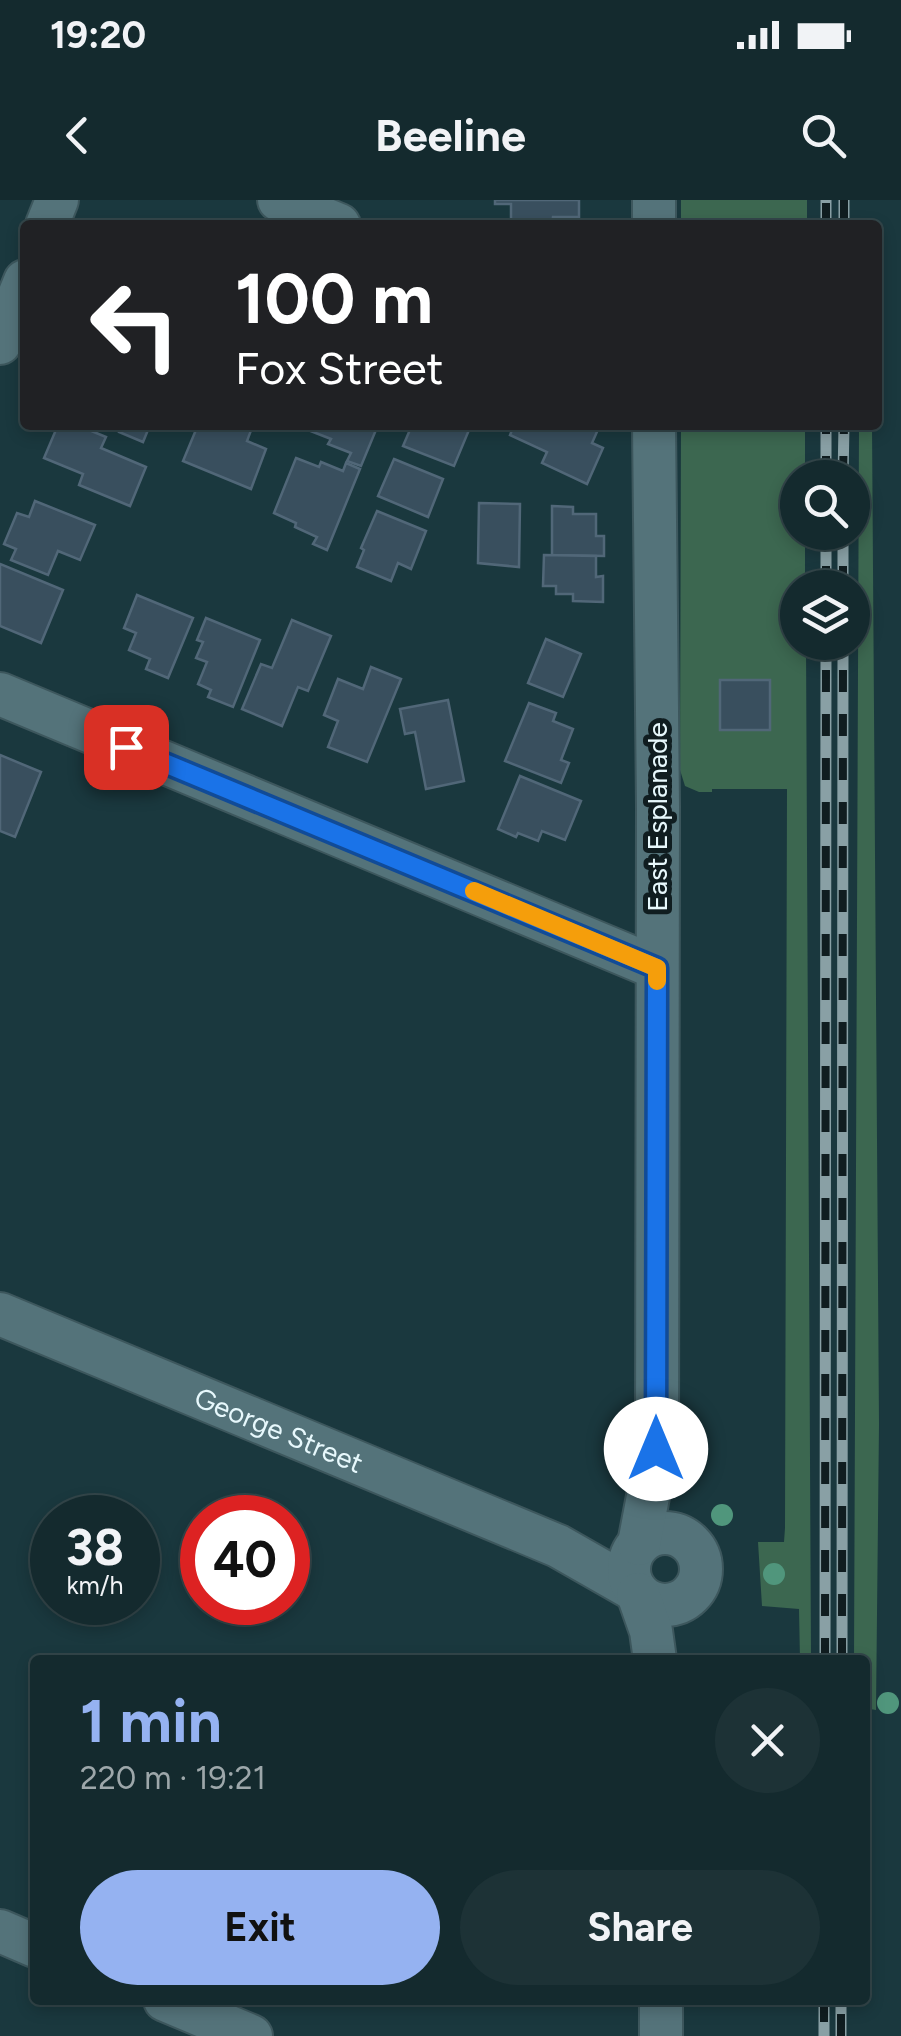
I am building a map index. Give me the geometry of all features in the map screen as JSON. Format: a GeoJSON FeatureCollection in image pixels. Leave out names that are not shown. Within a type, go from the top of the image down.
{"type":"FeatureCollection","features":[{"type":"Feature","properties":{"kind":"street"},"geometry":{"type":"LineString","coordinates":[[279,200],[327,220]]}},
{"type":"Feature","properties":{"kind":"street"},"geometry":{"type":"LineString","coordinates":[[0,343],[20,293]]}},
{"type":"Feature","properties":{"kind":"street","name":"East Esplanade"},"geometry":{"type":"LineString","coordinates":[[654,430],[656,1449],[636,1569],[654,1655]]}},
{"type":"Feature","properties":{"kind":"street"},"geometry":{"type":"LineString","coordinates":[[7,698],[657,968]]}},
{"type":"Feature","properties":{"kind":"street","name":"George Street"},"geometry":{"type":"LineString","coordinates":[[0,1314],[558,1546],[599,1552],[636,1569]]}},
{"type":"Feature","properties":{"kind":"street","name":"East Esplanade"},"geometry":{"type":"LineString","coordinates":[[656,1449],[685,1539]]}},
{"type":"Feature","properties":{"kind":"street"},"geometry":{"type":"LineString","coordinates":[[666,1532],[685,1539],[694,1548],[701,1567],[696,1587],[673,1605],[654,1604],[636,1569],[656,1534],[666,1532]]}},
{"type":"Feature","properties":{"kind":"street"},"geometry":{"type":"LineString","coordinates":[[672,1655],[682,1601]]}},
{"type":"Feature","properties":{"kind":"street"},"geometry":{"type":"LineString","coordinates":[[0,1931],[30,1944]]}},
{"type":"Feature","properties":{"kind":"street"},"geometry":{"type":"LineString","coordinates":[[177,2005],[251,2036]]}},
{"type":"Feature","properties":{"kind":"street"},"geometry":{"type":"LineString","coordinates":[[661,2005],[661,2036]]}},
{"type":"Feature","properties":{"kind":"green space"},"geometry":{"type":"Polygon","coordinates":[[[681,200],[807,200],[807,220],[681,220],[681,200]]]}},
{"type":"Feature","properties":{"kind":"green space"},"geometry":{"type":"Polygon","coordinates":[[[681,430],[805,430],[805,460],[780,460],[780,550],[805,550],[805,570],[780,570],[780,660],[806,660],[811,1655],[800,1655],[799,1609],[762,1606],[758,1542],[784,1542],[785,1528],[787,789],[699,792],[685,786],[680,770],[681,430]]]}},
{"type":"Feature","properties":{"kind":"green space"},"geometry":{"type":"Polygon","coordinates":[[[859,430],[872,430],[879,1424],[876,1710],[870,1709],[870,1655],[854,1655],[858,660],[870,660],[870,570],[858,570],[858,550],[870,550],[870,460],[859,460],[859,430]]]}},
{"type":"Feature","properties":{"kind":"building"},"geometry":{"type":"Polygon","coordinates":[[[495,200],[579,200],[579,217],[511,220],[511,204],[495,204],[495,200]]]}},
{"type":"Feature","properties":{"kind":"building"},"geometry":{"type":"Polygon","coordinates":[[[56,430],[89,430],[106,437],[101,448],[146,467],[130,506],[79,485],[83,474],[44,458],[56,430]]]}},
{"type":"Feature","properties":{"kind":"building"},"geometry":{"type":"Polygon","coordinates":[[[120,430],[148,430],[143,442],[120,430]]]}},
{"type":"Feature","properties":{"kind":"building"},"geometry":{"type":"Polygon","coordinates":[[[196,430],[251,430],[247,441],[266,449],[251,489],[183,461],[196,430]]]}},
{"type":"Feature","properties":{"kind":"building"},"geometry":{"type":"Polygon","coordinates":[[[308,430],[376,430],[361,466],[347,461],[351,453],[328,444],[331,439],[308,430]]]}},
{"type":"Feature","properties":{"kind":"building"},"geometry":{"type":"Polygon","coordinates":[[[410,430],[469,430],[454,466],[403,446],[410,430]]]}},
{"type":"Feature","properties":{"kind":"building"},"geometry":{"type":"Polygon","coordinates":[[[512,430],[598,430],[592,443],[603,448],[587,484],[542,463],[547,452],[510,435],[512,430]]]}},
{"type":"Feature","properties":{"kind":"building"},"geometry":{"type":"Polygon","coordinates":[[[296,458],[319,467],[321,462],[343,471],[346,463],[360,469],[327,550],[313,544],[317,537],[274,513],[296,458]]]}},
{"type":"Feature","properties":{"kind":"building"},"geometry":{"type":"Polygon","coordinates":[[[394,459],[443,479],[428,517],[378,496],[394,459]]]}},
{"type":"Feature","properties":{"kind":"building"},"geometry":{"type":"Polygon","coordinates":[[[35,501],[95,525],[80,560],[58,551],[48,575],[11,560],[16,549],[4,544],[17,513],[29,517],[35,501]]]}},
{"type":"Feature","properties":{"kind":"building"},"geometry":{"type":"Polygon","coordinates":[[[479,503],[520,504],[519,567],[478,563],[479,503]]]}},
{"type":"Feature","properties":{"kind":"building"},"geometry":{"type":"Polygon","coordinates":[[[552,506],[573,507],[573,514],[596,514],[596,536],[604,536],[604,556],[552,555],[552,506]]]}},
{"type":"Feature","properties":{"kind":"building"},"geometry":{"type":"Polygon","coordinates":[[[377,511],[426,531],[411,569],[398,563],[391,581],[357,567],[377,511]]]}},
{"type":"Feature","properties":{"kind":"building"},"geometry":{"type":"Polygon","coordinates":[[[544,555],[596,556],[596,577],[603,576],[603,602],[573,601],[573,594],[556,594],[556,586],[543,586],[544,555]]]}},
{"type":"Feature","properties":{"kind":"building"},"geometry":{"type":"Polygon","coordinates":[[[0,564],[63,590],[41,643],[0,626],[0,564]]]}},
{"type":"Feature","properties":{"kind":"building"},"geometry":{"type":"Polygon","coordinates":[[[137,595],[193,618],[168,678],[146,669],[150,659],[129,650],[136,633],[124,628],[137,595]]]}},
{"type":"Feature","properties":{"kind":"building"},"geometry":{"type":"Polygon","coordinates":[[[206,618],[260,640],[233,707],[208,697],[211,690],[198,684],[207,662],[196,658],[203,642],[197,640],[206,618]]]}},
{"type":"Feature","properties":{"kind":"building"},"geometry":{"type":"Polygon","coordinates":[[[292,620],[331,636],[308,691],[298,687],[282,726],[242,709],[261,664],[272,668],[292,620]]]}},
{"type":"Feature","properties":{"kind":"building"},"geometry":{"type":"Polygon","coordinates":[[[546,639],[581,654],[563,697],[528,683],[546,639]]]}},
{"type":"Feature","properties":{"kind":"building"},"geometry":{"type":"Polygon","coordinates":[[[371,667],[401,679],[367,762],[328,747],[338,721],[324,715],[338,679],[363,689],[371,667]]]}},
{"type":"Feature","properties":{"kind":"building"},"geometry":{"type":"Polygon","coordinates":[[[720,680],[770,680],[770,730],[720,730],[720,680]]]}},
{"type":"Feature","properties":{"kind":"building"},"geometry":{"type":"Polygon","coordinates":[[[448,700],[464,781],[426,789],[415,732],[405,734],[400,709],[448,700]]]}},
{"type":"Feature","properties":{"kind":"building"},"geometry":{"type":"Polygon","coordinates":[[[529,703],[556,713],[553,721],[573,729],[561,760],[569,763],[561,783],[505,761],[529,703]]]}},
{"type":"Feature","properties":{"kind":"building"},"geometry":{"type":"Polygon","coordinates":[[[0,755],[41,772],[15,837],[0,831],[0,755]]]}},
{"type":"Feature","properties":{"kind":"building"},"geometry":{"type":"Polygon","coordinates":[[[520,776],[581,801],[565,840],[542,831],[538,841],[498,829],[520,776]]]}},
{"type":"Feature","properties":{"kind":"railway"},"geometry":{"type":"LineString","coordinates":[[826,200],[826,220]]}},
{"type":"Feature","properties":{"kind":"railway"},"geometry":{"type":"LineString","coordinates":[[844,200],[844,220]]}},
{"type":"Feature","properties":{"kind":"railway"},"geometry":{"type":"LineString","coordinates":[[826,430],[826,460]]}},
{"type":"Feature","properties":{"kind":"railway"},"geometry":{"type":"LineString","coordinates":[[843,460],[844,430]]}},
{"type":"Feature","properties":{"kind":"railway"},"geometry":{"type":"LineString","coordinates":[[826,550],[826,570]]}},
{"type":"Feature","properties":{"kind":"railway"},"geometry":{"type":"LineString","coordinates":[[843,550],[843,570]]}},
{"type":"Feature","properties":{"kind":"railway"},"geometry":{"type":"LineString","coordinates":[[825,1655],[826,660]]}},
{"type":"Feature","properties":{"kind":"railway"},"geometry":{"type":"LineString","coordinates":[[842,1655],[843,660]]}},
{"type":"Feature","properties":{"kind":"railway"},"geometry":{"type":"LineString","coordinates":[[824,2005],[824,2036]]}},
{"type":"Feature","properties":{"kind":"railway"},"geometry":{"type":"LineString","coordinates":[[841,2005],[841,2036]]}},
{"type":"Feature","properties":{"kind":"slow traffic"},"geometry":{"type":"LineString","coordinates":[[474,891],[657,968],[657,981]]}},
{"type":"Feature","properties":{"kind":"route"},"geometry":{"type":"LineString","coordinates":[[126,747],[657,968],[656,1449]]}}]}
